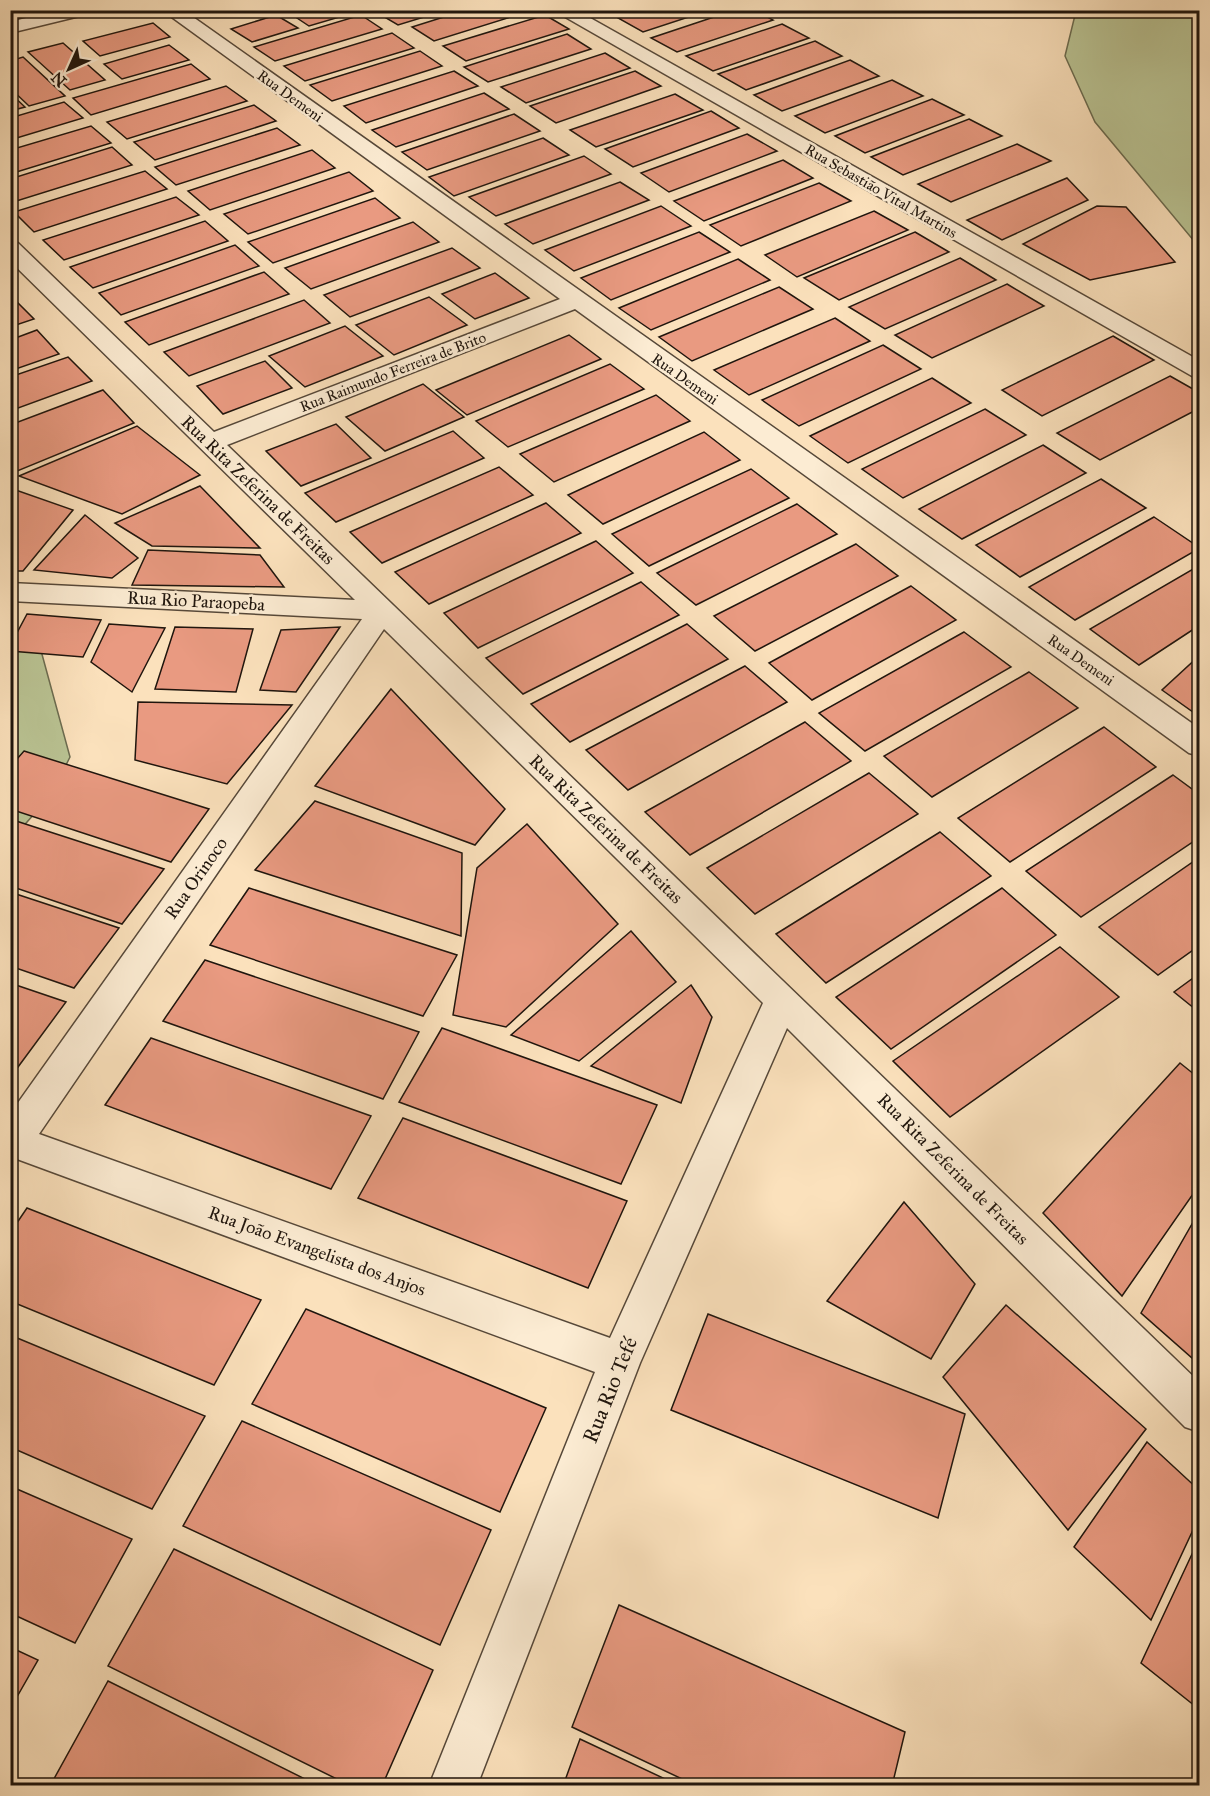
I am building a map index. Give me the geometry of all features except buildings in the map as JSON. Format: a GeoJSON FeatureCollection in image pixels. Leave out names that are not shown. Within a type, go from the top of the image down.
{"type":"FeatureCollection","features":[{"type":"Feature","properties":{"kind":"street"},"geometry":{"type":"LineString","coordinates":[[10,28],[82,10]]}},
{"type":"Feature","properties":{"kind":"street","name":"Rua Demeni"},"geometry":{"type":"LineString","coordinates":[[171,10],[1200,745]]}},
{"type":"Feature","properties":{"kind":"street","name":"Rua Sebastião Vital Martins"},"geometry":{"type":"LineString","coordinates":[[562,10],[1200,372]]}},
{"type":"Feature","properties":{"kind":"street","name":"Rua Rita Zeferina de Freitas"},"geometry":{"type":"LineString","coordinates":[[10,248],[782,1000],[1200,1412]]}},
{"type":"Feature","properties":{"kind":"street","name":"Rua Raimundo Ferreira de Brito"},"geometry":{"type":"LineString","coordinates":[[210,443],[576,301]]}},
{"type":"Feature","properties":{"kind":"street","name":"Rua Rio Paraopeba"},"geometry":{"type":"LineString","coordinates":[[10,592],[382,611]]}},
{"type":"Feature","properties":{"kind":"street","name":"Rua Orinoco"},"geometry":{"type":"LineString","coordinates":[[12,1143],[382,611]]}},
{"type":"Feature","properties":{"kind":"street","name":"Rua Rio Tefé"},"geometry":{"type":"LineString","coordinates":[[453,1785],[620,1361],[782,1000]]}},
{"type":"Feature","properties":{"kind":"street","name":"Rua João Evangelista dos Anjos"},"geometry":{"type":"LineString","coordinates":[[12,1143],[620,1361]]}},
{"type":"Feature","properties":{"kind":"green space"},"geometry":{"type":"Polygon","coordinates":[[[1076,11],[1199,11],[1199,247],[1095,122],[1065,56],[1076,11]]]}},
{"type":"Feature","properties":{"kind":"green space"},"geometry":{"type":"Polygon","coordinates":[[[11,642],[40,647],[70,757],[51,795],[11,840],[11,642]]]}}]}
